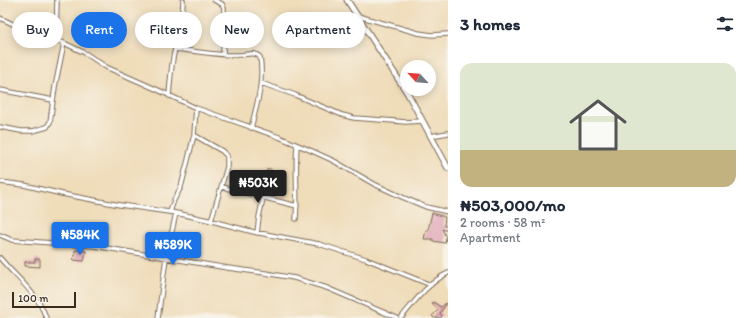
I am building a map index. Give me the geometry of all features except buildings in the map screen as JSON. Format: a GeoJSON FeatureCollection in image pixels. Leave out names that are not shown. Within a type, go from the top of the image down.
{"type":"FeatureCollection","features":[{"type":"Feature","properties":{"kind":"street"},"geometry":{"type":"LineString","coordinates":[[57,0],[57,12]]}},
{"type":"Feature","properties":{"kind":"street"},"geometry":{"type":"LineString","coordinates":[[169,96],[173,60],[183,0]]}},
{"type":"Feature","properties":{"kind":"street"},"geometry":{"type":"LineString","coordinates":[[214,0],[222,4],[224,8],[223,55]]}},
{"type":"Feature","properties":{"kind":"street"},"geometry":{"type":"LineString","coordinates":[[347,0],[355,12]]}},
{"type":"Feature","properties":{"kind":"street"},"geometry":{"type":"LineString","coordinates":[[0,18],[12,24]]}},
{"type":"Feature","properties":{"kind":"street"},"geometry":{"type":"LineString","coordinates":[[365,18],[418,33],[432,35],[448,34]]}},
{"type":"Feature","properties":{"kind":"street"},"geometry":{"type":"LineString","coordinates":[[365,27],[408,94],[448,168]]}},
{"type":"Feature","properties":{"kind":"street"},"geometry":{"type":"LineString","coordinates":[[0,127],[22,131],[33,131],[47,127],[50,122],[64,43],[85,53],[106,67],[196,108],[279,137],[334,161],[374,184],[402,197],[426,207],[448,212]]}},
{"type":"Feature","properties":{"kind":"street"},"geometry":{"type":"LineString","coordinates":[[175,49],[231,56],[252,53],[257,54],[260,57],[261,83],[251,128]]}},
{"type":"Feature","properties":{"kind":"street"},"geometry":{"type":"LineString","coordinates":[[261,83],[354,118],[405,122],[422,121]]}},
{"type":"Feature","properties":{"kind":"street"},"geometry":{"type":"LineString","coordinates":[[0,90],[53,100]]}},
{"type":"Feature","properties":{"kind":"street"},"geometry":{"type":"LineString","coordinates":[[170,212],[181,187],[194,135],[196,108]]}},
{"type":"Feature","properties":{"kind":"street"},"geometry":{"type":"LineString","coordinates":[[430,136],[448,133]]}},
{"type":"Feature","properties":{"kind":"street"},"geometry":{"type":"LineString","coordinates":[[194,135],[222,151],[227,156],[227,167],[211,221]]}},
{"type":"Feature","properties":{"kind":"street"},"geometry":{"type":"LineString","coordinates":[[296,219],[297,145]]}},
{"type":"Feature","properties":{"kind":"street"},"geometry":{"type":"LineString","coordinates":[[257,232],[258,217],[269,171]]}},
{"type":"Feature","properties":{"kind":"street"},"geometry":{"type":"LineString","coordinates":[[0,182],[24,184],[62,194],[120,205],[176,213],[257,232],[319,244],[366,259],[431,285]]}},
{"type":"Feature","properties":{"kind":"street"},"geometry":{"type":"LineString","coordinates":[[222,187],[297,206]]}},
{"type":"Feature","properties":{"kind":"street"},"geometry":{"type":"LineString","coordinates":[[158,318],[166,258],[176,213]]}},
{"type":"Feature","properties":{"kind":"street"},"geometry":{"type":"LineString","coordinates":[[0,235],[12,240],[94,246],[265,273],[300,280],[327,288],[397,318]]}},
{"type":"Feature","properties":{"kind":"street"},"geometry":{"type":"LineString","coordinates":[[0,258],[32,292],[42,306],[46,318]]}},
{"type":"Feature","properties":{"kind":"street"},"geometry":{"type":"LineString","coordinates":[[401,318],[422,293],[439,278],[448,273]]}}]}
